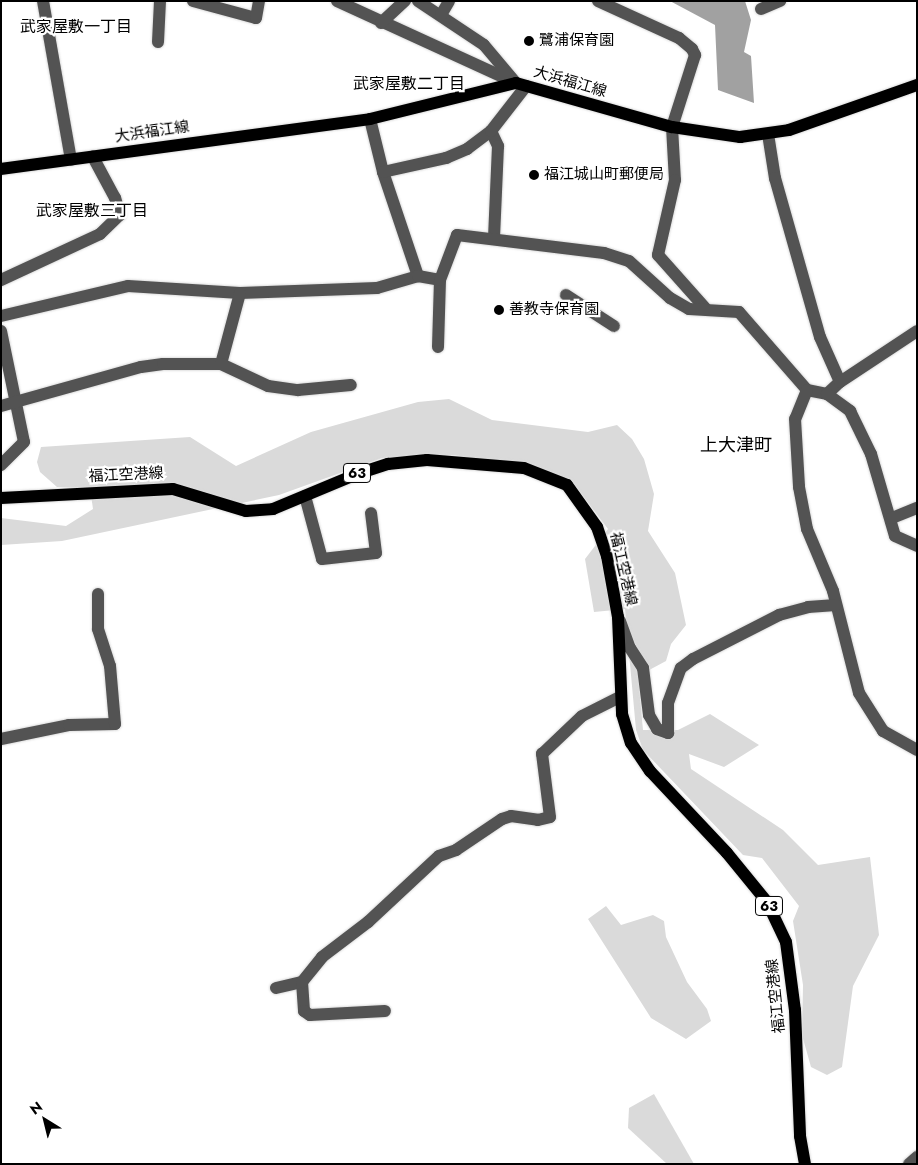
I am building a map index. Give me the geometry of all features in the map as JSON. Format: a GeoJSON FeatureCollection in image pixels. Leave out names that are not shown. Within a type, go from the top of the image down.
{"type":"FeatureCollection","features":[{"type":"Feature","properties":{"kind":"main road","name":"大浜福江線"},"geometry":{"type":"LineString","coordinates":[[1,169],[370,119],[521,84],[672,127],[740,137],[789,130],[917,85]]}},
{"type":"Feature","properties":{"kind":"main road","name":"福江空港線"},"geometry":{"type":"LineString","coordinates":[[1,498],[173,489],[246,511],[273,509],[388,464],[427,460],[524,468],[567,485],[597,527],[606,556],[618,617],[620,697],[624,726],[638,754],[740,868],[767,902],[780,927],[790,956],[796,1010],[800,1136],[805,1164]]}},
{"type":"Feature","properties":{"kind":"street"},"geometry":{"type":"LineString","coordinates":[[43,1],[72,160]]}},
{"type":"Feature","properties":{"kind":"street"},"geometry":{"type":"LineString","coordinates":[[158,42],[160,1]]}},
{"type":"Feature","properties":{"kind":"street"},"geometry":{"type":"LineString","coordinates":[[193,1],[256,18],[259,1]]}},
{"type":"Feature","properties":{"kind":"street"},"geometry":{"type":"LineString","coordinates":[[337,1],[381,23],[521,84]]}},
{"type":"Feature","properties":{"kind":"street"},"geometry":{"type":"LineString","coordinates":[[381,23],[405,1]]}},
{"type":"Feature","properties":{"kind":"street"},"geometry":{"type":"LineString","coordinates":[[418,1],[484,45],[521,84]]}},
{"type":"Feature","properties":{"kind":"street"},"geometry":{"type":"LineString","coordinates":[[441,15],[449,1]]}},
{"type":"Feature","properties":{"kind":"street"},"geometry":{"type":"LineString","coordinates":[[598,1],[679,38],[692,49],[694,55],[672,127],[675,180],[658,255],[705,308]]}},
{"type":"Feature","properties":{"kind":"street"},"geometry":{"type":"LineString","coordinates":[[762,9],[780,1]]}},
{"type":"Feature","properties":{"kind":"street"},"geometry":{"type":"LineString","coordinates":[[383,172],[446,158],[467,149],[491,132],[521,84]]}},
{"type":"Feature","properties":{"kind":"street"},"geometry":{"type":"LineString","coordinates":[[370,119],[383,172],[418,276]]}},
{"type":"Feature","properties":{"kind":"street"},"geometry":{"type":"LineString","coordinates":[[491,132],[498,146],[494,239]]}},
{"type":"Feature","properties":{"kind":"street"},"geometry":{"type":"LineString","coordinates":[[768,134],[774,178],[820,337],[840,382]]}},
{"type":"Feature","properties":{"kind":"street"},"geometry":{"type":"LineString","coordinates":[[1,280],[100,234],[120,215],[115,198],[93,157]]}},
{"type":"Feature","properties":{"kind":"street"},"geometry":{"type":"LineString","coordinates":[[438,346],[440,280],[457,235],[604,253],[629,261],[670,298],[689,309],[705,308],[739,312],[807,390],[827,394],[850,411],[871,454],[892,518],[895,536],[917,546]]}},
{"type":"Feature","properties":{"kind":"street"},"geometry":{"type":"LineString","coordinates":[[1,316],[128,286],[240,293],[377,288],[418,276],[440,280]]}},
{"type":"Feature","properties":{"kind":"street"},"geometry":{"type":"LineString","coordinates":[[220,364],[240,293]]}},
{"type":"Feature","properties":{"kind":"street"},"geometry":{"type":"LineString","coordinates":[[566,295],[614,326]]}},
{"type":"Feature","properties":{"kind":"street"},"geometry":{"type":"LineString","coordinates":[[1,331],[24,442],[1,465]]}},
{"type":"Feature","properties":{"kind":"street"},"geometry":{"type":"LineString","coordinates":[[827,394],[840,382],[917,331]]}},
{"type":"Feature","properties":{"kind":"street"},"geometry":{"type":"LineString","coordinates":[[1,406],[141,367],[220,364],[268,386],[298,390],[351,385]]}},
{"type":"Feature","properties":{"kind":"street"},"geometry":{"type":"LineString","coordinates":[[807,390],[795,419],[799,487],[806,529],[836,605],[860,693],[883,731],[917,750]]}},
{"type":"Feature","properties":{"kind":"street"},"geometry":{"type":"LineString","coordinates":[[305,496],[322,559],[376,553],[371,513]]}},
{"type":"Feature","properties":{"kind":"street"},"geometry":{"type":"LineString","coordinates":[[892,518],[917,508]]}},
{"type":"Feature","properties":{"kind":"street"},"geometry":{"type":"LineString","coordinates":[[1,739],[69,725],[115,724],[110,666],[98,629],[98,594]]}},
{"type":"Feature","properties":{"kind":"street"},"geometry":{"type":"LineString","coordinates":[[618,617],[630,648],[643,668],[649,715],[657,729],[668,733],[668,704],[682,668],[693,659],[779,615],[808,607],[836,605]]}},
{"type":"Feature","properties":{"kind":"street"},"geometry":{"type":"LineString","coordinates":[[276,988],[302,982],[322,957],[373,917],[439,856],[456,850],[502,819],[511,816],[538,820],[550,818],[542,754],[582,716],[620,697]]}},
{"type":"Feature","properties":{"kind":"street"},"geometry":{"type":"LineString","coordinates":[[302,982],[304,1011],[310,1015],[385,1011]]}},
{"type":"Feature","properties":{"kind":"street"},"geometry":{"type":"LineString","coordinates":[[909,1164],[917,1158]]}},
{"type":"Feature","properties":{"kind":"shaded area"},"geometry":{"type":"Polygon","coordinates":[[[670,1],[745,1],[751,20],[744,52],[751,56],[754,103],[718,90],[715,25],[670,1]]]}},
{"type":"Feature","properties":{"kind":"shaded area"},"geometry":{"type":"Polygon","coordinates":[[[449,399],[492,420],[588,432],[617,425],[632,439],[644,459],[654,494],[648,531],[675,573],[686,625],[671,644],[666,661],[638,676],[643,730],[678,730],[710,714],[759,745],[724,767],[689,754],[691,769],[783,830],[818,865],[870,857],[879,935],[853,986],[842,1067],[827,1075],[811,1067],[802,1035],[803,985],[793,921],[799,906],[762,858],[743,855],[643,750],[636,730],[625,609],[594,612],[585,559],[608,529],[570,479],[455,455],[382,458],[279,495],[62,541],[1,545],[1,518],[66,526],[93,509],[90,488],[57,487],[40,472],[37,462],[41,447],[190,437],[236,466],[311,432],[418,402],[449,399]]]}},
{"type":"Feature","properties":{"kind":"shaded area"},"geometry":{"type":"Polygon","coordinates":[[[606,906],[621,925],[653,915],[664,921],[666,937],[687,982],[707,1009],[711,1021],[686,1039],[651,1018],[588,919],[606,906]]]}},
{"type":"Feature","properties":{"kind":"shaded area"},"geometry":{"type":"Polygon","coordinates":[[[654,1094],[694,1164],[667,1164],[628,1128],[629,1108],[654,1094]]]}},
{"type":"Feature","properties":{"kind":"place","name":"鷺浦保育園"},"geometry":{"type":"Point","coordinates":[529,41]}},
{"type":"Feature","properties":{"kind":"place","name":"福江城山町郵便局"},"geometry":{"type":"Point","coordinates":[534,175]}},
{"type":"Feature","properties":{"kind":"place","name":"善教寺保育園"},"geometry":{"type":"Point","coordinates":[499,310]}},
{"type":"Feature","properties":{"kind":"district","name":"武家屋敷一丁目"},"geometry":{"type":"Point","coordinates":[76,27]}},
{"type":"Feature","properties":{"kind":"district","name":"武家屋敷二丁目"},"geometry":{"type":"Point","coordinates":[409,84]}},
{"type":"Feature","properties":{"kind":"district","name":"武家屋敷三丁目"},"geometry":{"type":"Point","coordinates":[92,211]}},
{"type":"Feature","properties":{"kind":"district","name":"上大津町"},"geometry":{"type":"Point","coordinates":[736,445]}}]}
